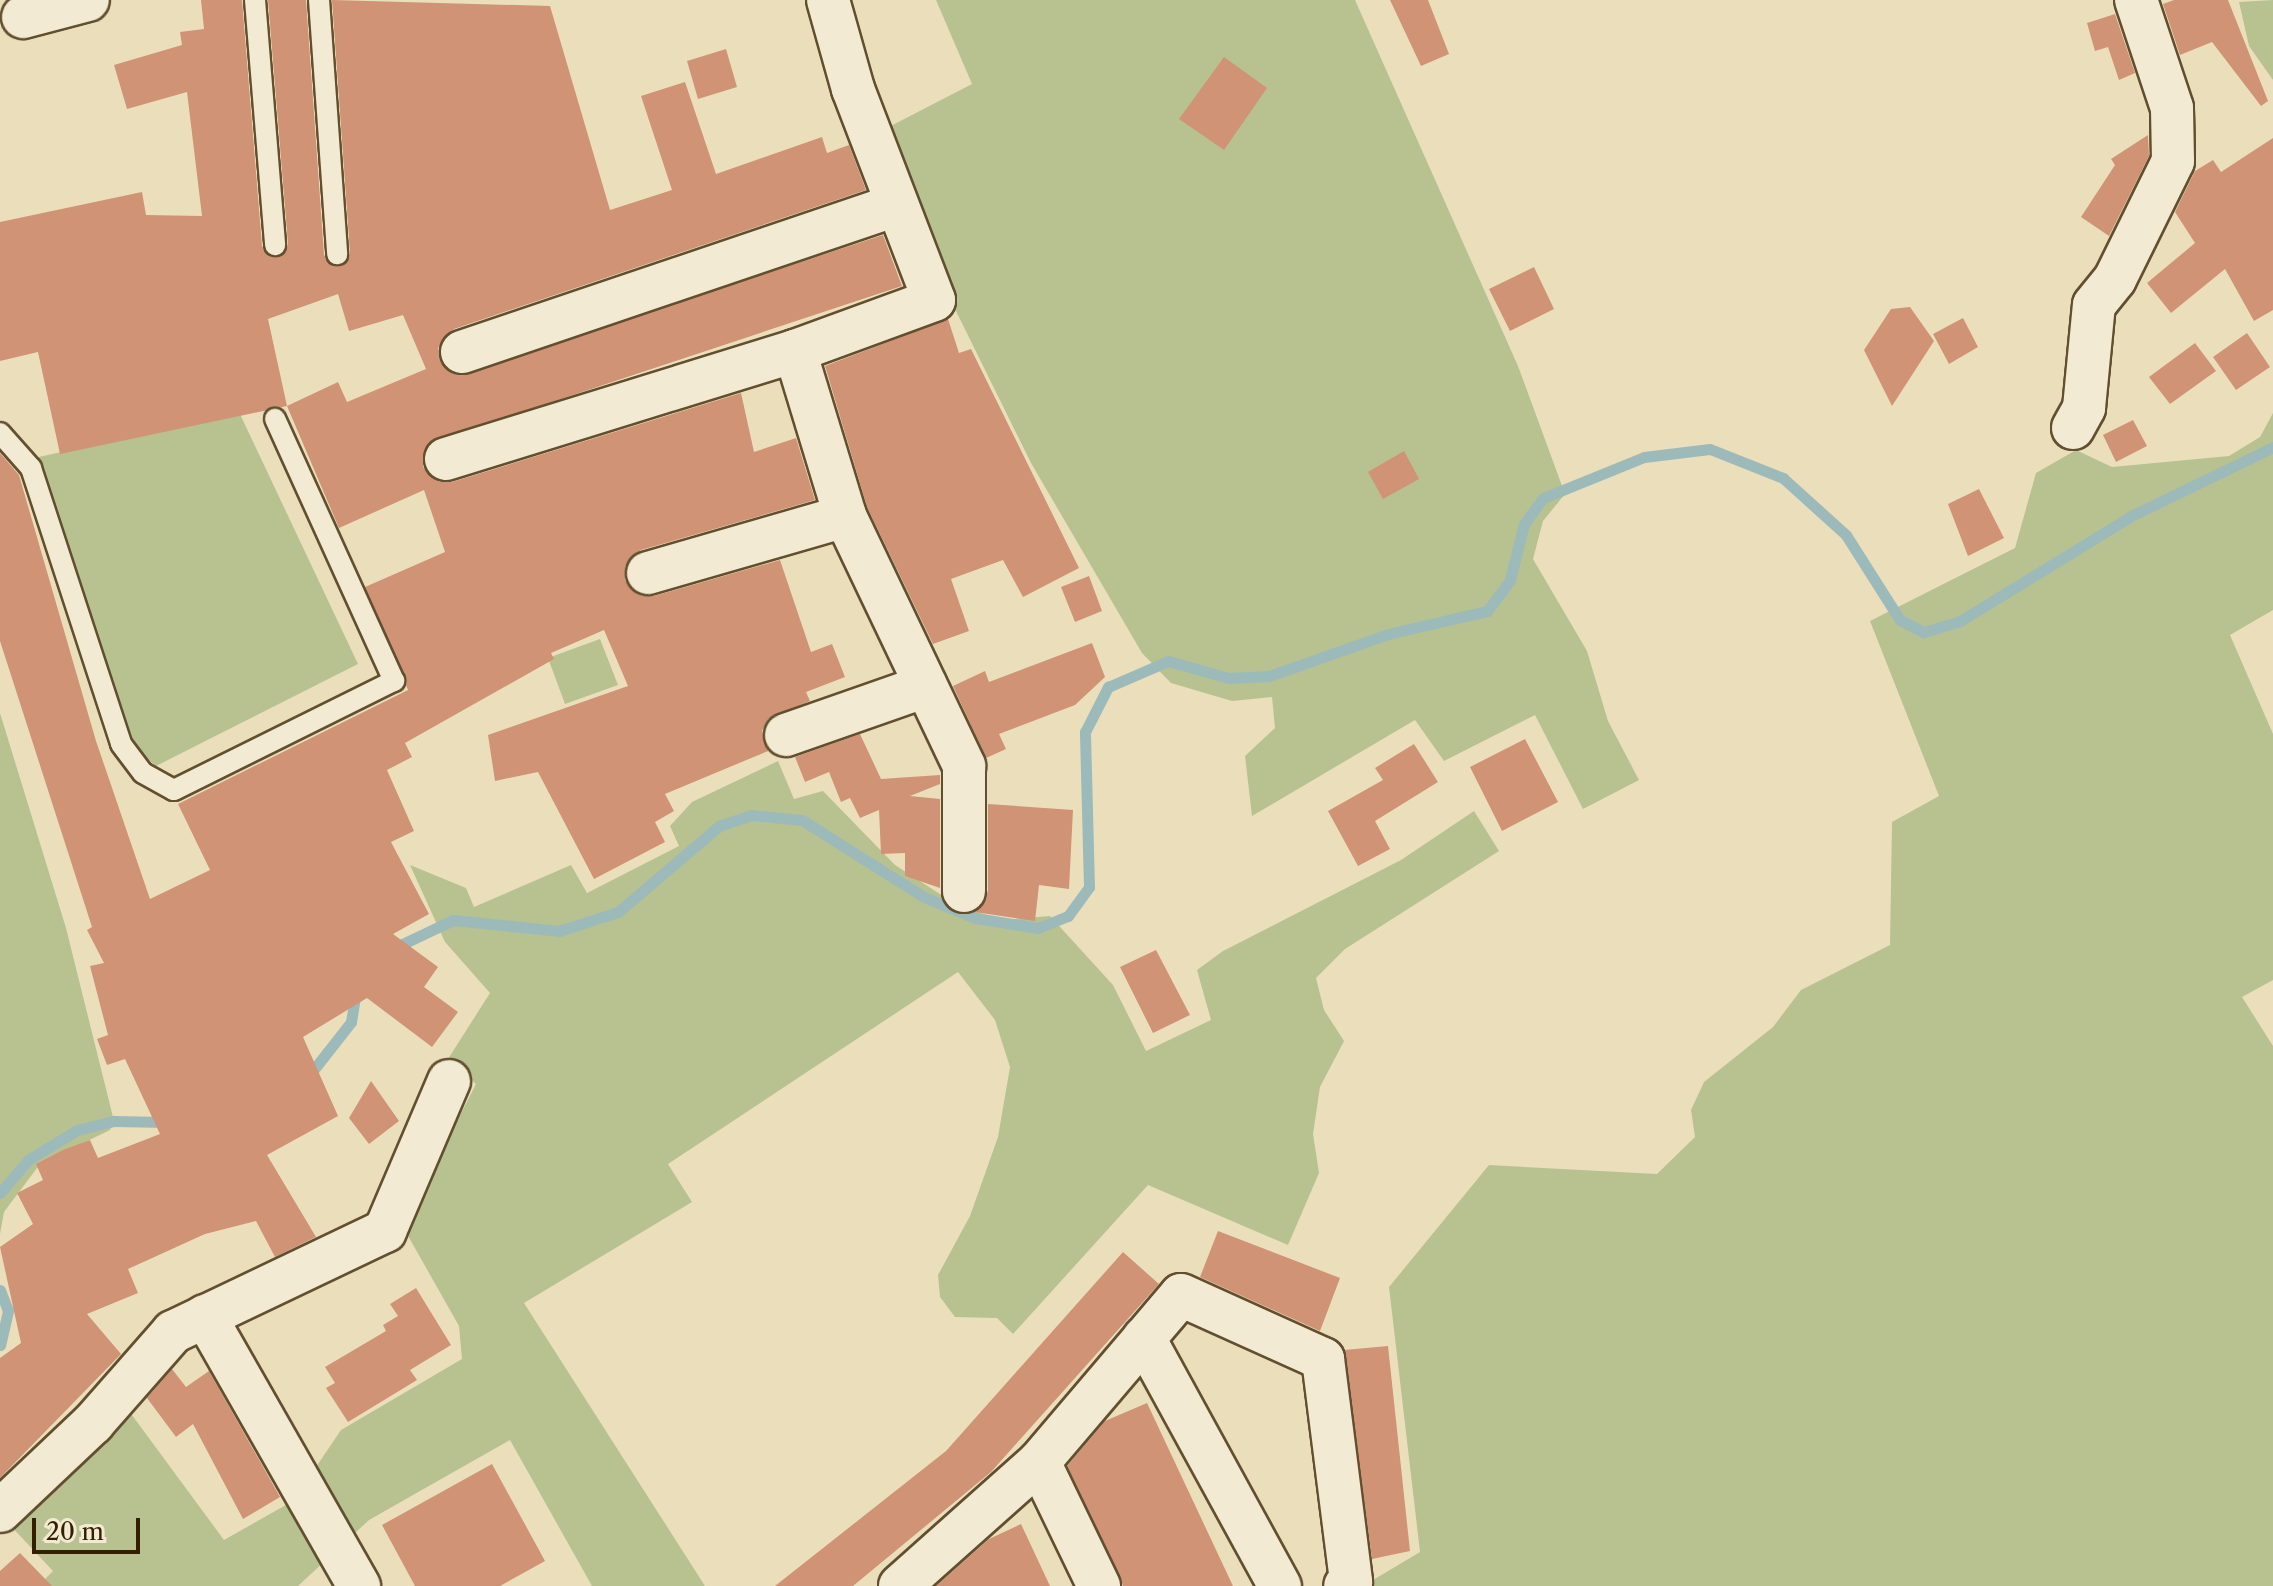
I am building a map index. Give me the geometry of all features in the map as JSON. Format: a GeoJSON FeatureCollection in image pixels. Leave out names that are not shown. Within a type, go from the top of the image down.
{"type":"FeatureCollection","features":[{"type":"Feature","properties":{"kind":"street"},"geometry":{"type":"LineString","coordinates":[[23,17],[88,0]]}},
{"type":"Feature","properties":{"kind":"street"},"geometry":{"type":"LineString","coordinates":[[446,459],[795,351],[934,300],[896,205],[828,0]]}},
{"type":"Feature","properties":{"kind":"street"},"geometry":{"type":"LineString","coordinates":[[2073,428],[2084,408],[2094,305],[2115,279],[2173,161],[2172,108],[2136,0]]}},
{"type":"Feature","properties":{"kind":"street"},"geometry":{"type":"LineString","coordinates":[[462,352],[896,205]]}},
{"type":"Feature","properties":{"kind":"street"},"geometry":{"type":"LineString","coordinates":[[795,351],[845,516],[964,766],[964,891]]}},
{"type":"Feature","properties":{"kind":"street"},"geometry":{"type":"LineString","coordinates":[[648,573],[845,516]]}},
{"type":"Feature","properties":{"kind":"street"},"geometry":{"type":"LineString","coordinates":[[786,735],[926,686]]}},
{"type":"Feature","properties":{"kind":"street"},"geometry":{"type":"LineString","coordinates":[[0,1511],[93,1423],[149,1352],[205,1316],[385,1231],[449,1081]]}},
{"type":"Feature","properties":{"kind":"street"},"geometry":{"type":"LineString","coordinates":[[906,1584],[1039,1462],[1181,1295],[1323,1359],[1351,1582],[1345,1586]]}},
{"type":"Feature","properties":{"kind":"street"},"geometry":{"type":"LineString","coordinates":[[205,1316],[359,1586]]}},
{"type":"Feature","properties":{"kind":"street"},"geometry":{"type":"LineString","coordinates":[[1144,1338],[1280,1586]]}},
{"type":"Feature","properties":{"kind":"street"},"geometry":{"type":"LineString","coordinates":[[1039,1462],[1099,1586]]}},
{"type":"Feature","properties":{"kind":"lane"},"geometry":{"type":"LineString","coordinates":[[255,0],[275,245]]}},
{"type":"Feature","properties":{"kind":"lane"},"geometry":{"type":"LineString","coordinates":[[319,0],[337,254]]}},
{"type":"Feature","properties":{"kind":"lane"},"geometry":{"type":"LineString","coordinates":[[0,433],[31,468],[121,744],[143,773],[174,790],[394,681],[275,419]]}},
{"type":"Feature","properties":{"kind":"green space"},"geometry":{"type":"Polygon","coordinates":[[[936,0],[1355,0],[1518,366],[1565,494],[1543,521],[1533,559],[1587,651],[1608,721],[1639,780],[1583,809],[1535,715],[1444,761],[1415,720],[1252,816],[1245,756],[1275,728],[1272,697],[1232,701],[1171,683],[1142,653],[1031,463],[952,303],[881,131],[972,84],[936,0]]]}},
{"type":"Feature","properties":{"kind":"green space"},"geometry":{"type":"Polygon","coordinates":[[[2273,0],[2273,80],[2249,46],[2239,2],[2273,0]]]}},
{"type":"Feature","properties":{"kind":"green space"},"geometry":{"type":"Polygon","coordinates":[[[239,412],[358,664],[156,766],[112,729],[39,457],[239,412]]]}},
{"type":"Feature","properties":{"kind":"green space"},"geometry":{"type":"Polygon","coordinates":[[[2273,413],[2273,610],[2230,635],[2273,734],[2273,980],[2242,997],[2273,1046],[2273,1586],[1363,1586],[1420,1552],[1389,1287],[1489,1165],[1657,1174],[1695,1137],[1691,1110],[1704,1082],[1773,1027],[1801,990],[1890,945],[1892,822],[1939,796],[1870,621],[2015,548],[2036,473],[2076,450],[2112,467],[2229,456],[2260,437],[2273,413]]]}},
{"type":"Feature","properties":{"kind":"green space"},"geometry":{"type":"Polygon","coordinates":[[[600,639],[618,685],[565,704],[548,658],[600,639]]]}},
{"type":"Feature","properties":{"kind":"green space"},"geometry":{"type":"Polygon","coordinates":[[[0,713],[66,928],[114,1121],[110,1130],[40,1164],[4,1212],[0,1234],[0,713]]]}},
{"type":"Feature","properties":{"kind":"green space"},"geometry":{"type":"Polygon","coordinates":[[[778,761],[794,799],[823,791],[895,865],[957,905],[1002,920],[1050,916],[1113,985],[1146,1051],[1211,1020],[1197,970],[1223,951],[1401,860],[1474,811],[1499,851],[1345,949],[1316,978],[1324,1010],[1344,1041],[1320,1087],[1313,1134],[1319,1173],[1288,1245],[1148,1185],[1013,1334],[997,1318],[955,1317],[940,1297],[938,1275],[970,1216],[998,1137],[1010,1067],[995,1020],[958,972],[668,1164],[692,1202],[524,1303],[705,1586],[592,1586],[510,1440],[369,1520],[298,1586],[38,1586],[53,1571],[9,1524],[129,1411],[224,1540],[293,1501],[341,1430],[462,1359],[459,1326],[403,1227],[476,1084],[448,1059],[490,993],[445,942],[410,865],[466,888],[474,907],[571,865],[587,893],[679,846],[670,826],[692,802],[778,761]]]}},
{"type":"Feature","properties":{"kind":"building"},"geometry":{"type":"Polygon","coordinates":[[[201,0],[242,0],[262,246],[270,257],[283,255],[288,244],[268,0],[306,0],[324,255],[332,266],[345,264],[350,253],[332,0],[550,6],[610,210],[672,190],[641,96],[685,82],[716,174],[822,137],[827,153],[849,145],[866,190],[454,329],[438,348],[446,369],[457,375],[883,235],[902,286],[428,443],[423,467],[440,482],[452,482],[741,393],[754,452],[796,438],[815,500],[641,550],[625,567],[625,580],[642,596],[654,596],[780,560],[811,652],[832,644],[845,677],[806,692],[810,701],[768,719],[762,731],[768,751],[665,794],[674,811],[655,822],[665,842],[594,879],[538,772],[495,781],[488,735],[628,686],[604,630],[551,653],[554,659],[405,743],[412,757],[387,770],[414,831],[391,842],[429,914],[393,934],[438,967],[424,987],[458,1012],[432,1047],[367,998],[303,1037],[338,1116],[267,1155],[316,1237],[275,1257],[256,1221],[205,1234],[128,1269],[138,1293],[87,1314],[121,1354],[0,1478],[0,1358],[21,1343],[0,1247],[33,1224],[17,1193],[43,1180],[36,1164],[63,1150],[90,1140],[98,1158],[160,1134],[125,1059],[107,1065],[97,1039],[108,1035],[90,966],[104,963],[87,930],[92,927],[0,641],[0,453],[19,475],[96,741],[150,899],[210,870],[178,804],[408,690],[365,587],[445,552],[424,490],[339,528],[287,406],[60,454],[38,352],[0,361],[0,222],[142,192],[146,215],[202,216],[187,92],[127,109],[114,65],[182,45],[180,32],[204,29],[201,0]],[[338,294],[268,319],[287,406],[338,382],[347,402],[426,369],[403,315],[349,331],[338,294]]]}},
{"type":"Feature","properties":{"kind":"building"},"geometry":{"type":"Polygon","coordinates":[[[1390,0],[1428,0],[1449,54],[1421,66],[1390,0]]]}},
{"type":"Feature","properties":{"kind":"building"},"geometry":{"type":"Polygon","coordinates":[[[2174,0],[2228,0],[2268,101],[2261,106],[2212,42],[2180,55],[2163,4],[2174,0]]]}},
{"type":"Feature","properties":{"kind":"building"},"geometry":{"type":"Polygon","coordinates":[[[2115,14],[2135,73],[2119,80],[2108,47],[2095,51],[2087,23],[2115,14]]]}},
{"type":"Feature","properties":{"kind":"building"},"geometry":{"type":"Polygon","coordinates":[[[726,49],[737,87],[698,99],[687,61],[726,49]]]}},
{"type":"Feature","properties":{"kind":"building"},"geometry":{"type":"Polygon","coordinates":[[[1224,57],[1267,88],[1224,150],[1179,119],[1224,57]]]}},
{"type":"Feature","properties":{"kind":"building"},"geometry":{"type":"Polygon","coordinates":[[[2148,135],[2149,156],[2109,236],[2081,217],[2115,165],[2111,159],[2148,135]]]}},
{"type":"Feature","properties":{"kind":"building"},"geometry":{"type":"Polygon","coordinates":[[[2273,138],[2273,310],[2254,321],[2225,269],[2171,313],[2147,283],[2195,243],[2175,212],[2195,171],[2213,160],[2221,172],[2273,138]]]}},
{"type":"Feature","properties":{"kind":"building"},"geometry":{"type":"Polygon","coordinates":[[[1534,267],[1554,309],[1510,331],[1489,289],[1534,267]]]}},
{"type":"Feature","properties":{"kind":"building"},"geometry":{"type":"Polygon","coordinates":[[[1910,307],[1934,341],[1892,406],[1864,350],[1891,309],[1910,307]]]}},
{"type":"Feature","properties":{"kind":"building"},"geometry":{"type":"Polygon","coordinates":[[[1963,318],[1978,347],[1949,364],[1933,334],[1963,318]]]}},
{"type":"Feature","properties":{"kind":"building"},"geometry":{"type":"Polygon","coordinates":[[[948,319],[959,353],[971,349],[1079,568],[1023,597],[1003,560],[951,579],[969,631],[933,644],[867,507],[825,366],[948,319]]]}},
{"type":"Feature","properties":{"kind":"building"},"geometry":{"type":"Polygon","coordinates":[[[2247,333],[2270,367],[2236,390],[2213,357],[2247,333]]]}},
{"type":"Feature","properties":{"kind":"building"},"geometry":{"type":"Polygon","coordinates":[[[2195,343],[2216,371],[2170,404],[2149,377],[2195,343]]]}},
{"type":"Feature","properties":{"kind":"building"},"geometry":{"type":"Polygon","coordinates":[[[2133,420],[2147,446],[2116,462],[2103,435],[2133,420]]]}},
{"type":"Feature","properties":{"kind":"building"},"geometry":{"type":"Polygon","coordinates":[[[1404,451],[1419,479],[1383,499],[1368,472],[1404,451]]]}},
{"type":"Feature","properties":{"kind":"building"},"geometry":{"type":"Polygon","coordinates":[[[1979,489],[2004,538],[1968,556],[1948,504],[1979,489]]]}},
{"type":"Feature","properties":{"kind":"building"},"geometry":{"type":"Polygon","coordinates":[[[1089,576],[1102,611],[1075,622],[1061,587],[1089,576]]]}},
{"type":"Feature","properties":{"kind":"building"},"geometry":{"type":"Polygon","coordinates":[[[1092,643],[1105,677],[1075,705],[999,734],[1006,749],[986,758],[953,686],[985,671],[989,682],[1092,643]]]}},
{"type":"Feature","properties":{"kind":"building"},"geometry":{"type":"Polygon","coordinates":[[[860,734],[881,779],[940,775],[940,784],[910,796],[940,799],[940,888],[905,876],[905,853],[881,854],[879,810],[860,818],[850,798],[841,802],[829,772],[805,782],[795,757],[860,734]]]}},
{"type":"Feature","properties":{"kind":"building"},"geometry":{"type":"Polygon","coordinates":[[[1525,739],[1558,802],[1502,831],[1470,767],[1525,739]]]}},
{"type":"Feature","properties":{"kind":"building"},"geometry":{"type":"Polygon","coordinates":[[[1414,744],[1438,782],[1375,821],[1390,849],[1358,866],[1328,811],[1383,780],[1375,768],[1414,744]]]}},
{"type":"Feature","properties":{"kind":"building"},"geometry":{"type":"Polygon","coordinates":[[[988,804],[1073,810],[1069,889],[1039,885],[1035,921],[975,912],[988,891],[988,804]]]}},
{"type":"Feature","properties":{"kind":"building"},"geometry":{"type":"Polygon","coordinates":[[[1156,950],[1190,1015],[1153,1033],[1120,967],[1156,950]]]}},
{"type":"Feature","properties":{"kind":"building"},"geometry":{"type":"Polygon","coordinates":[[[371,1081],[399,1121],[369,1144],[349,1118],[371,1081]]]}},
{"type":"Feature","properties":{"kind":"building"},"geometry":{"type":"Polygon","coordinates":[[[1218,1231],[1340,1278],[1320,1331],[1200,1277],[1218,1231]]]}},
{"type":"Feature","properties":{"kind":"building"},"geometry":{"type":"Polygon","coordinates":[[[1123,1252],[1159,1284],[991,1472],[853,1586],[775,1586],[946,1451],[1123,1252]]]}},
{"type":"Feature","properties":{"kind":"building"},"geometry":{"type":"Polygon","coordinates":[[[416,1288],[451,1345],[410,1370],[417,1380],[348,1422],[326,1388],[335,1383],[325,1367],[386,1331],[383,1325],[398,1316],[390,1304],[416,1288]]]}},
{"type":"Feature","properties":{"kind":"building"},"geometry":{"type":"Polygon","coordinates":[[[1388,1346],[1410,1551],[1372,1559],[1344,1350],[1388,1346]]]}},
{"type":"Feature","properties":{"kind":"building"},"geometry":{"type":"Polygon","coordinates":[[[172,1369],[186,1387],[209,1371],[280,1497],[243,1519],[193,1424],[176,1437],[147,1398],[172,1369]]]}},
{"type":"Feature","properties":{"kind":"building"},"geometry":{"type":"Polygon","coordinates":[[[1147,1403],[1233,1586],[1123,1586],[1067,1466],[1105,1421],[1147,1403]]]}},
{"type":"Feature","properties":{"kind":"building"},"geometry":{"type":"Polygon","coordinates":[[[492,1464],[545,1561],[500,1586],[415,1586],[382,1525],[492,1464]]]}},
{"type":"Feature","properties":{"kind":"building"},"geometry":{"type":"Polygon","coordinates":[[[1021,1524],[1050,1586],[936,1586],[989,1539],[1021,1524]]]}},
{"type":"Feature","properties":{"kind":"building"},"geometry":{"type":"Polygon","coordinates":[[[20,1553],[52,1586],[0,1586],[0,1571],[20,1553]]]}},
{"type":"Feature","properties":{"kind":"waterway"},"geometry":{"type":"LineString","coordinates":[[392,949],[453,920],[559,931],[618,912],[719,826],[751,815],[802,820],[924,897],[975,918],[1038,928],[1068,916],[1089,887],[1085,732],[1108,687],[1168,661],[1229,678],[1269,676],[1388,634],[1487,611],[1510,580],[1524,524],[1543,498],[1644,457],[1710,449],[1783,478],[1846,535],[1900,620],[1924,632],[1960,621],[2133,515],[2273,447]]}},
{"type":"Feature","properties":{"kind":"waterway"},"geometry":{"type":"LineString","coordinates":[[307,1078],[351,1022],[356,991]]}},
{"type":"Feature","properties":{"kind":"waterway"},"geometry":{"type":"LineString","coordinates":[[0,1193],[28,1160],[77,1130],[114,1121],[167,1122]]}},
{"type":"Feature","properties":{"kind":"waterway"},"geometry":{"type":"LineString","coordinates":[[0,1290],[8,1311],[0,1345]]}}]}
